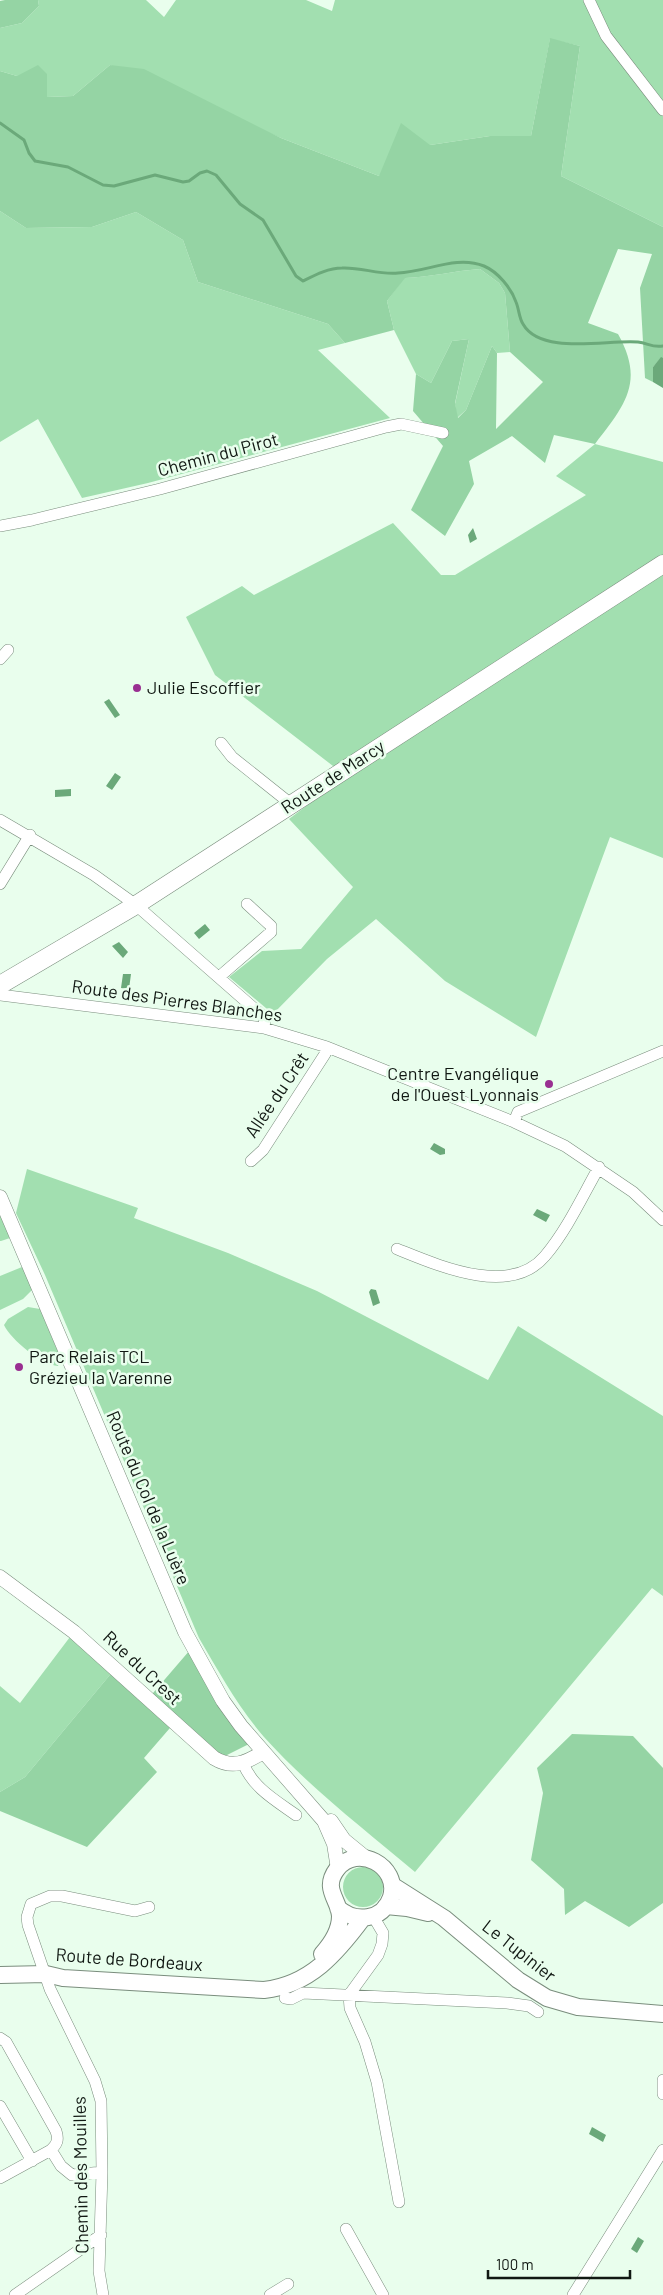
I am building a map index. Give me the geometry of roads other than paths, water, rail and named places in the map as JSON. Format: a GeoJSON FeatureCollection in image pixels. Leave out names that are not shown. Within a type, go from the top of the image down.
{"type":"FeatureCollection","features":[{"type":"Feature","properties":{"kind":"main road","name":"Route de Marcy"},"geometry":{"type":"LineString","coordinates":[[0,986],[136,905],[663,564]]}},
{"type":"Feature","properties":{"kind":"main road"},"geometry":{"type":"LineString","coordinates":[[386,1906],[392,1885],[384,1867],[366,1858],[351,1860],[338,1869],[332,1878],[333,1898],[338,1908],[349,1916],[368,1917],[386,1906],[407,1908],[444,1918]]}},
{"type":"Feature","properties":{"kind":"main road","name":"Le Tupinier"},"geometry":{"type":"LineString","coordinates":[[392,1885],[444,1918],[518,1980],[547,1998],[578,2007],[663,2014]]}},
{"type":"Feature","properties":{"kind":"main road","name":"Route de Bordeaux"},"geometry":{"type":"LineString","coordinates":[[255,1988],[287,1978],[319,1957],[335,1936],[339,1920],[338,1908]]}},
{"type":"Feature","properties":{"kind":"main road","name":"Route de Bordeaux"},"geometry":{"type":"LineString","coordinates":[[0,1975],[46,1974],[63,1978],[264,1990],[277,1989],[299,1980],[316,1970],[336,1952],[368,1917]]}},
{"type":"Feature","properties":{"kind":"street"},"geometry":{"type":"LineString","coordinates":[[589,0],[606,36],[663,110]]}},
{"type":"Feature","properties":{"kind":"street","name":"Chemin du Pirot"},"geometry":{"type":"LineString","coordinates":[[0,526],[160,489],[386,427],[401,424],[444,433]]}},
{"type":"Feature","properties":{"kind":"street"},"geometry":{"type":"LineString","coordinates":[[0,659],[8,650]]}},
{"type":"Feature","properties":{"kind":"street"},"geometry":{"type":"LineString","coordinates":[[222,744],[232,757],[290,804]]}},
{"type":"Feature","properties":{"kind":"street"},"geometry":{"type":"LineString","coordinates":[[0,820],[30,835],[94,875],[136,905],[265,1018],[264,1028]]}},
{"type":"Feature","properties":{"kind":"street"},"geometry":{"type":"LineString","coordinates":[[0,884],[30,835]]}},
{"type":"Feature","properties":{"kind":"street"},"geometry":{"type":"LineString","coordinates":[[219,977],[271,932],[271,926],[247,904]]}},
{"type":"Feature","properties":{"kind":"street","name":"Route des Pierres Blanches"},"geometry":{"type":"LineString","coordinates":[[0,995],[264,1028],[327,1047],[514,1122],[565,1146],[633,1192],[663,1220]]}},
{"type":"Feature","properties":{"kind":"street","name":"Allée du Crêt"},"geometry":{"type":"LineString","coordinates":[[251,1161],[263,1150],[325,1054],[327,1047]]}},
{"type":"Feature","properties":{"kind":"street"},"geometry":{"type":"LineString","coordinates":[[514,1122],[518,1112],[663,1051]]}},
{"type":"Feature","properties":{"kind":"street"},"geometry":{"type":"LineString","coordinates":[[397,1249],[445,1268],[479,1276],[503,1276],[524,1272],[544,1258],[566,1226],[598,1167]]}},
{"type":"Feature","properties":{"kind":"street","name":"Route du Col de la Luère"},"geometry":{"type":"LineString","coordinates":[[0,1197],[185,1632],[223,1701],[263,1752],[318,1812],[329,1830],[334,1844],[338,1869]]}},
{"type":"Feature","properties":{"kind":"street","name":"Rue du Crest"},"geometry":{"type":"LineString","coordinates":[[0,1577],[107,1659],[180,1729],[214,1758],[231,1765],[243,1763]]}},
{"type":"Feature","properties":{"kind":"street"},"geometry":{"type":"LineString","coordinates":[[263,1752],[243,1763],[248,1776],[258,1788],[296,1815]]}},
{"type":"Feature","properties":{"kind":"street","name":"Route du Col de la Luère"},"geometry":{"type":"LineString","coordinates":[[300,1791],[322,1809],[353,1848],[366,1858]]}},
{"type":"Feature","properties":{"kind":"street","name":"Chemin des Mouilles"},"geometry":{"type":"LineString","coordinates":[[103,2295],[99,2271],[102,2172],[101,2102],[95,2081],[50,1989],[27,1917],[32,1904],[40,1899],[62,1896],[135,1911],[149,1907]]}},
{"type":"Feature","properties":{"kind":"street"},"geometry":{"type":"LineString","coordinates":[[368,1917],[383,1933],[382,1944],[378,1955],[349,1995],[350,2008],[365,2042],[377,2082],[400,2202]]}},
{"type":"Feature","properties":{"kind":"street","name":"Le Tupinier"},"geometry":{"type":"LineString","coordinates":[[285,1998],[291,1998],[303,1993],[512,2004],[529,2006],[538,2012]]}},
{"type":"Feature","properties":{"kind":"street"},"geometry":{"type":"LineString","coordinates":[[0,2038],[6,2042],[58,2137],[57,2144],[51,2150],[0,2178]]}},
{"type":"Feature","properties":{"kind":"street"},"geometry":{"type":"LineString","coordinates":[[663,2080],[663,2094]]}},
{"type":"Feature","properties":{"kind":"street"},"geometry":{"type":"LineString","coordinates":[[0,2106],[32,2161]]}},
{"type":"Feature","properties":{"kind":"street"},"geometry":{"type":"LineString","coordinates":[[51,2150],[60,2166],[72,2175],[102,2172]]}},
{"type":"Feature","properties":{"kind":"street"},"geometry":{"type":"LineString","coordinates":[[573,2295],[663,2150]]}},
{"type":"Feature","properties":{"kind":"street"},"geometry":{"type":"LineString","coordinates":[[346,2229],[383,2295]]}},
{"type":"Feature","properties":{"kind":"street"},"geometry":{"type":"LineString","coordinates":[[15,2295],[101,2235]]}},
{"type":"Feature","properties":{"kind":"street"},"geometry":{"type":"LineString","coordinates":[[270,2295],[288,2284]]}},
{"type":"Feature","properties":{"kind":"waterway"},"geometry":{"type":"LineString","coordinates":[[0,123],[24,140],[29,153],[35,161],[68,167],[103,185],[114,186],[155,175],[183,182],[189,181],[200,173],[207,171],[216,175],[240,204],[263,220],[296,276],[303,281],[322,272],[337,268],[391,273],[409,272],[452,263],[473,263],[484,266],[503,281],[514,297],[523,324],[532,334],[544,340],[576,344],[638,342],[663,346]]}},
{"type":"Feature","properties":{"kind":"place","name":"Julie Escoffier"},"geometry":{"type":"Point","coordinates":[137,688]}},
{"type":"Feature","properties":{"kind":"place","name":"Centre Evangélique de l'Ouest Lyonnais"},"geometry":{"type":"Point","coordinates":[549,1084]}},
{"type":"Feature","properties":{"kind":"place","name":"Parc Relais TCL Grézieu la Varenne"},"geometry":{"type":"Point","coordinates":[19,1367]}}]}
